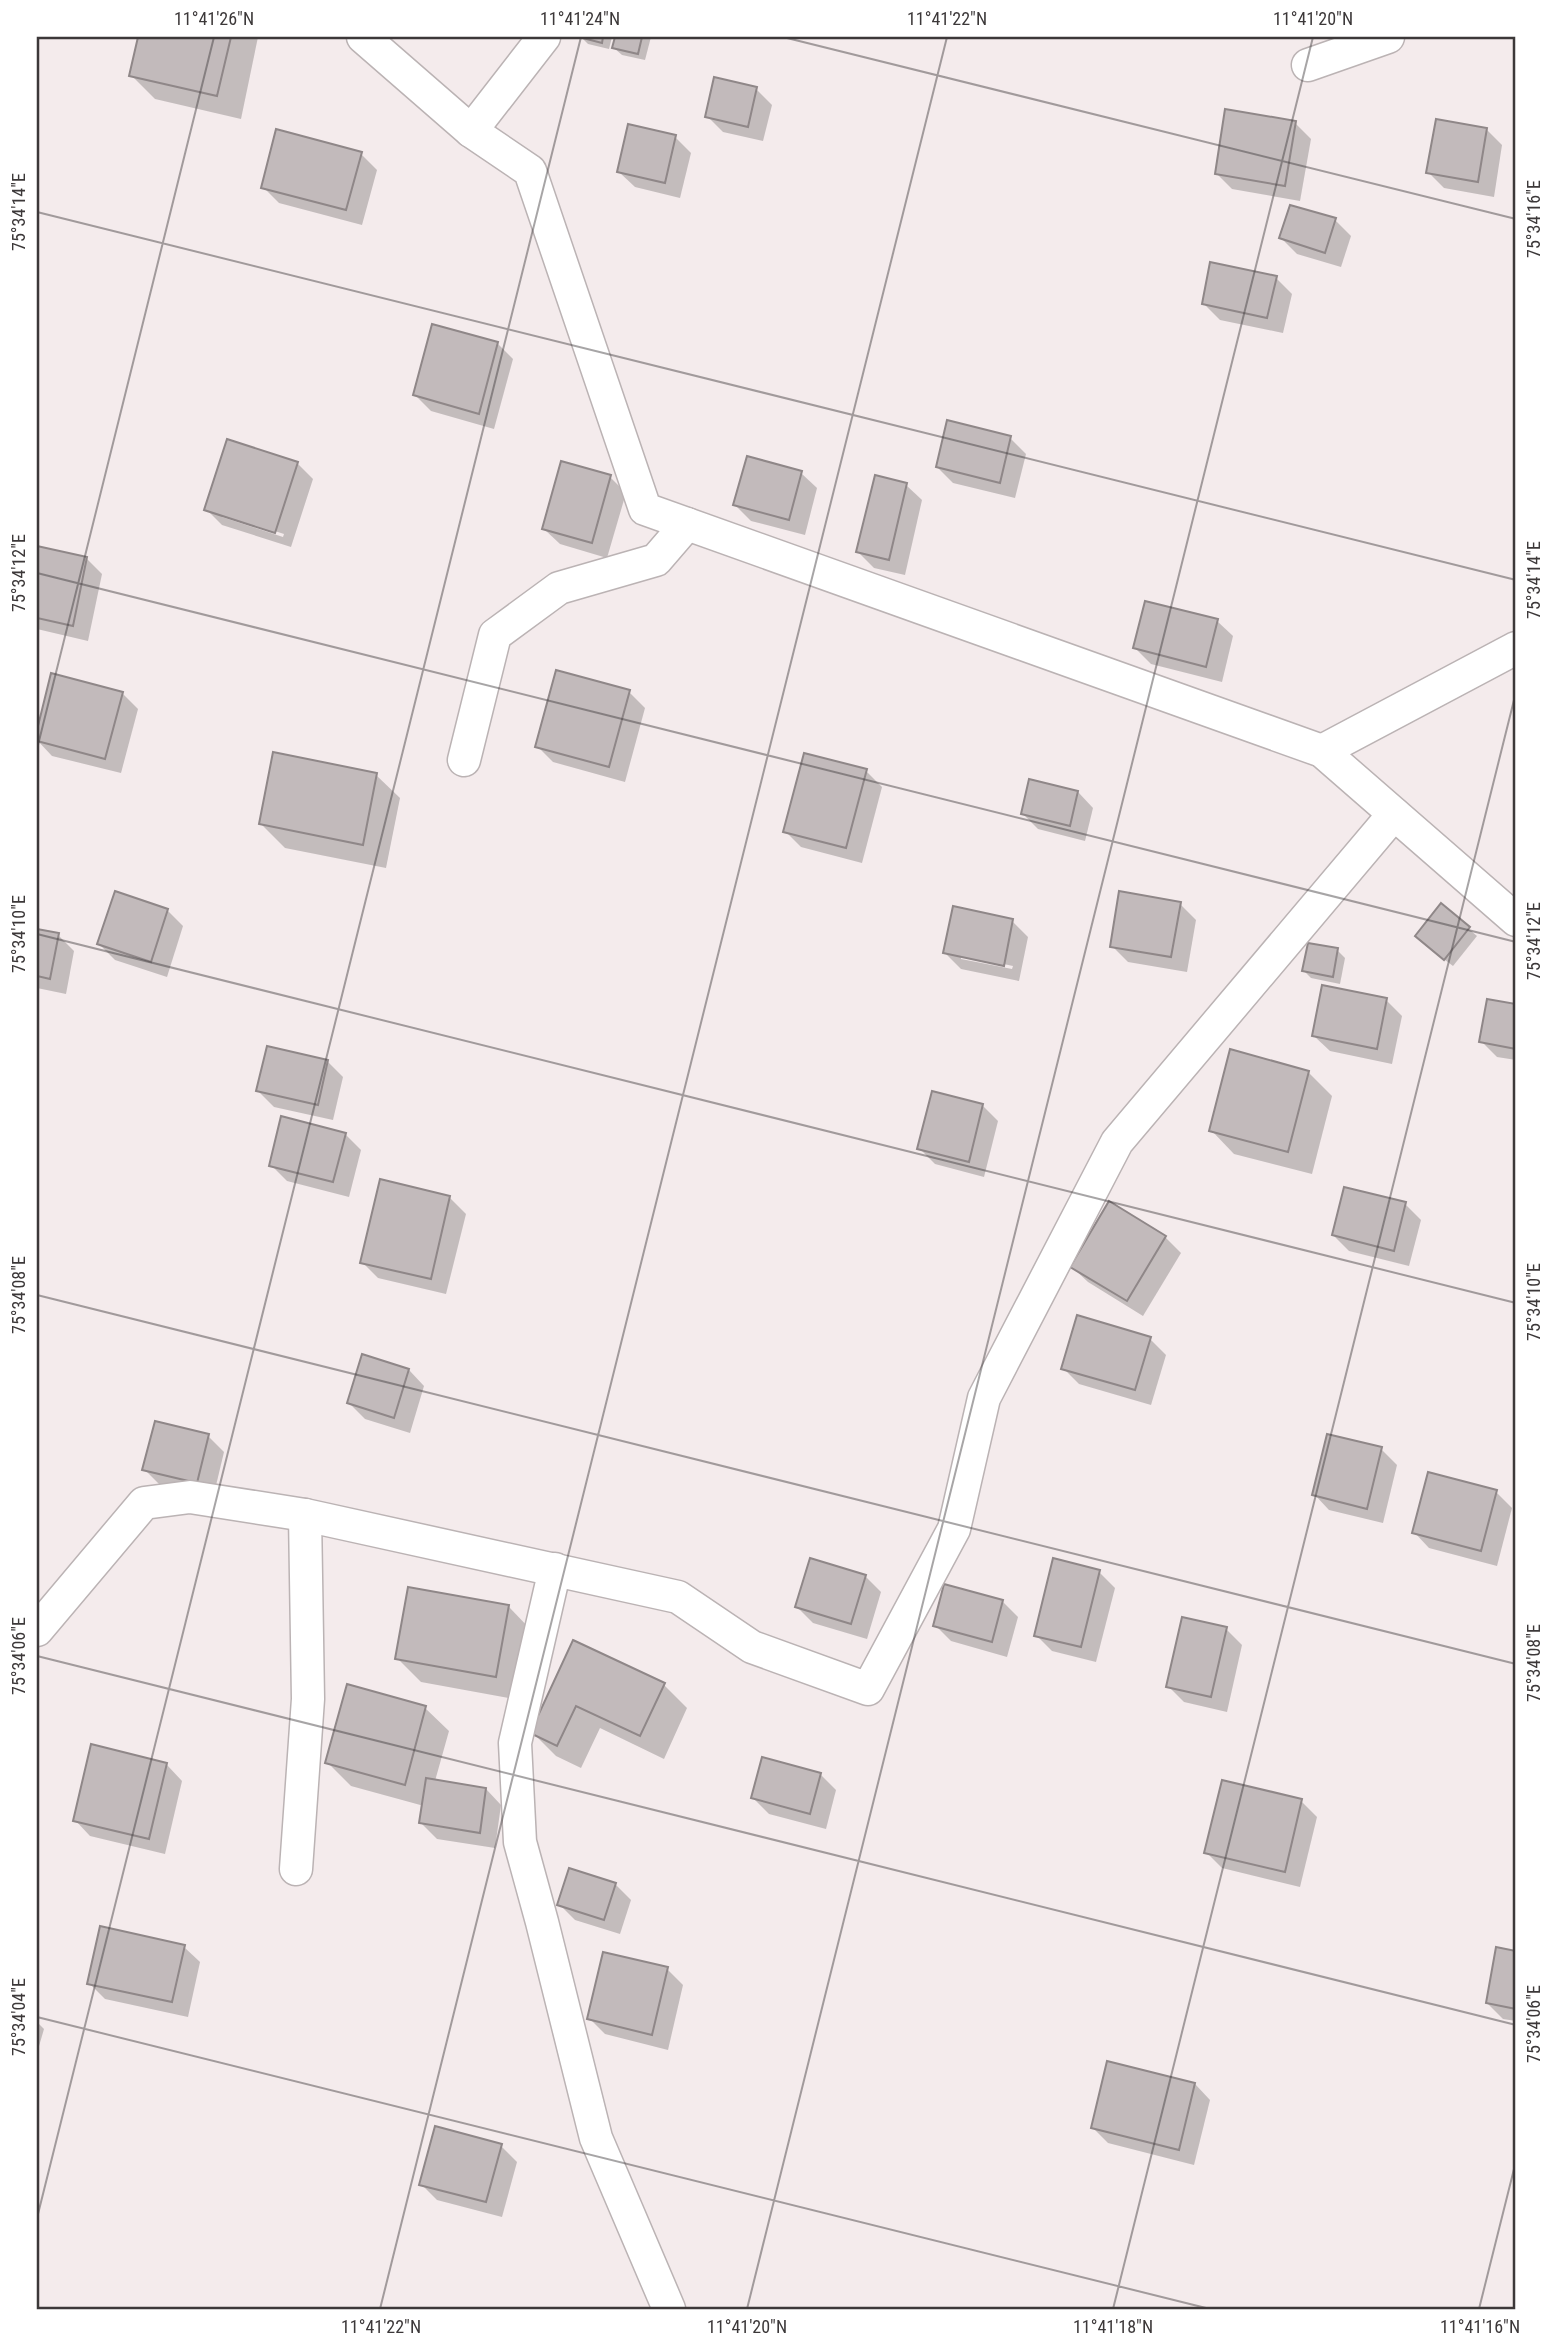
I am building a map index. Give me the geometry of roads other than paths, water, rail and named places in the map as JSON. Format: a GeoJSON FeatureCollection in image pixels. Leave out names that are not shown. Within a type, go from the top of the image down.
{"type":"FeatureCollection","features":[{"type":"Feature","properties":{"kind":"street"},"geometry":{"type":"LineString","coordinates":[[363,37],[471,131],[530,171],[645,509],[1322,751],[1516,920]]}},
{"type":"Feature","properties":{"kind":"street"},"geometry":{"type":"LineString","coordinates":[[471,131],[544,37]]}},
{"type":"Feature","properties":{"kind":"street"},"geometry":{"type":"LineString","coordinates":[[1308,65],[1388,37]]}},
{"type":"Feature","properties":{"kind":"street"},"geometry":{"type":"LineString","coordinates":[[464,760],[495,635],[559,588],[656,560],[687,524]]}},
{"type":"Feature","properties":{"kind":"street"},"geometry":{"type":"LineString","coordinates":[[1322,751],[1516,648]]}},
{"type":"Feature","properties":{"kind":"street"},"geometry":{"type":"LineString","coordinates":[[37,1630],[144,1503],[190,1497],[305,1515],[678,1597],[752,1647],[868,1689],[954,1529],[984,1398],[1117,1142],[1394,814]]}},
{"type":"Feature","properties":{"kind":"street"},"geometry":{"type":"LineString","coordinates":[[296,1869],[308,1699],[305,1515]]}},
{"type":"Feature","properties":{"kind":"street"},"geometry":{"type":"LineString","coordinates":[[555,1569],[515,1743],[520,1842],[596,2138],[669,2309]]}}]}
